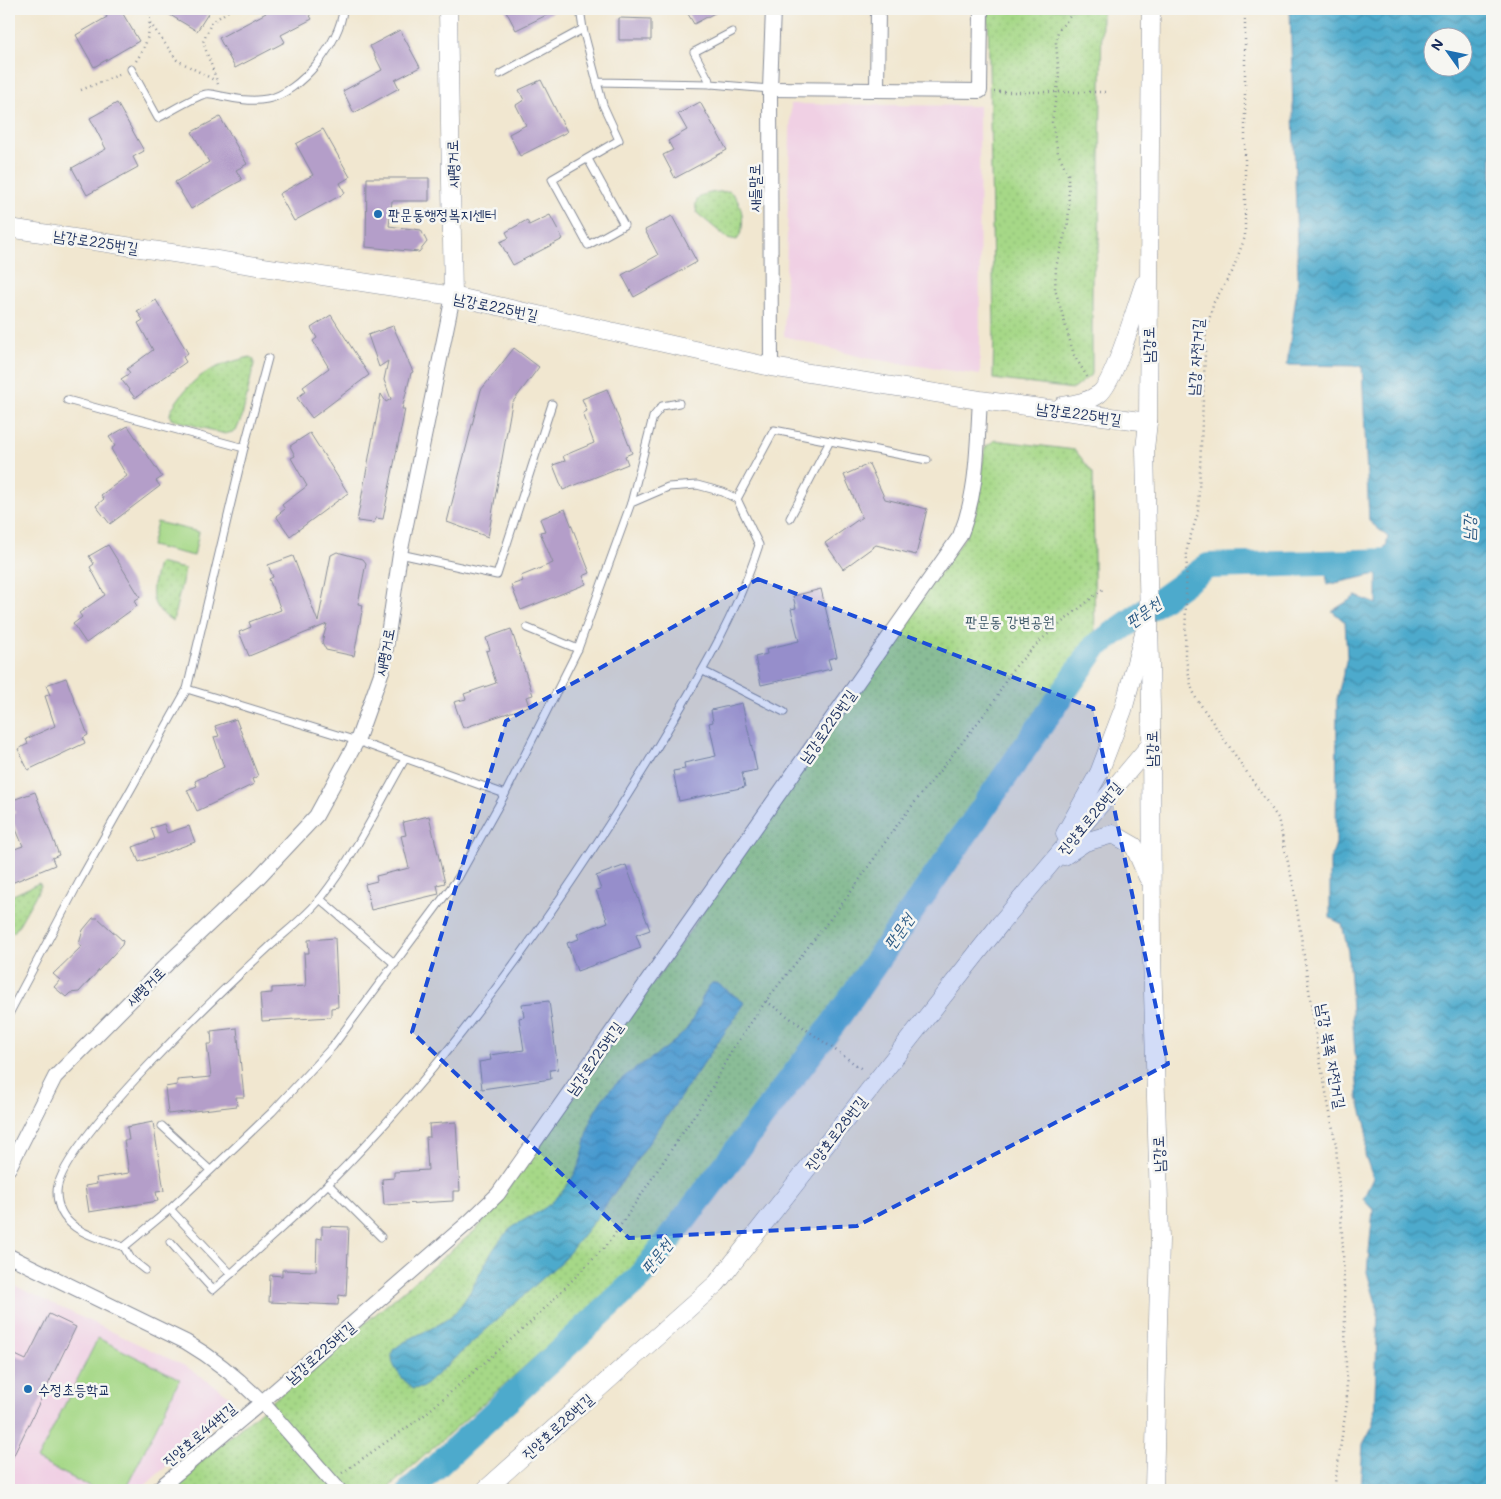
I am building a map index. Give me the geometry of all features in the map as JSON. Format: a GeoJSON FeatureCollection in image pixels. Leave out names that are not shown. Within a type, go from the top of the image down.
{"type":"FeatureCollection","features":[{"type":"Feature","properties":{"kind":"street","name":"새평거로"},"geometry":{"type":"LineString","coordinates":[[9,1168],[55,1077],[168,963],[257,879],[316,816],[357,741],[383,668],[400,554],[453,296],[448,9]]}},
{"type":"Feature","properties":{"kind":"street","name":"새들말로"},"geometry":{"type":"LineString","coordinates":[[771,367],[770,89],[773,9]]}},
{"type":"Feature","properties":{"kind":"street"},"geometry":{"type":"LineString","coordinates":[[877,89],[878,9]]}},
{"type":"Feature","properties":{"kind":"street"},"geometry":{"type":"LineString","coordinates":[[770,89],[877,89],[980,92],[981,9]]}},
{"type":"Feature","properties":{"kind":"street","name":"남강로"},"geometry":{"type":"LineString","coordinates":[[1151,9],[1148,422],[1145,449],[1149,558],[1152,886],[1160,1239],[1154,1490]]}},
{"type":"Feature","properties":{"kind":"street","name":"남강로225번길"},"geometry":{"type":"LineString","coordinates":[[9,228],[453,296],[771,367],[980,400],[1148,422]]}},
{"type":"Feature","properties":{"kind":"street"},"geometry":{"type":"LineString","coordinates":[[1046,409],[1082,403],[1100,393],[1110,379],[1149,271]]}},
{"type":"Feature","properties":{"kind":"street","name":"남강로225번길"},"geometry":{"type":"LineString","coordinates":[[262,1402],[470,1221],[504,1186],[960,536],[969,514],[975,489],[980,400]]}},
{"type":"Feature","properties":{"kind":"street"},"geometry":{"type":"LineString","coordinates":[[1047,868],[1099,773],[1123,710],[1149,614]]}},
{"type":"Feature","properties":{"kind":"street","name":"진양호로28번길"},"geometry":{"type":"LineString","coordinates":[[485,1490],[717,1283],[1000,924],[1151,744]]}},
{"type":"Feature","properties":{"kind":"street"},"geometry":{"type":"LineString","coordinates":[[1047,868],[1084,842],[1114,834],[1134,846],[1152,886]]}},
{"type":"Feature","properties":{"kind":"street"},"geometry":{"type":"LineString","coordinates":[[9,1256],[200,1351],[235,1375],[262,1402],[334,1486]]}},
{"type":"Feature","properties":{"kind":"street","name":"진양호로44번길"},"geometry":{"type":"LineString","coordinates":[[156,1490],[262,1402]]}},
{"type":"Feature","properties":{"kind":"lane"},"geometry":{"type":"LineString","coordinates":[[131,70],[158,118],[206,94],[242,100],[268,99],[288,90],[304,77],[326,52],[342,16],[343,9]]}},
{"type":"Feature","properties":{"kind":"lane"},"geometry":{"type":"LineString","coordinates":[[580,9],[583,29],[603,105],[619,140],[552,179],[588,245],[624,224],[588,159]]}},
{"type":"Feature","properties":{"kind":"lane"},"geometry":{"type":"LineString","coordinates":[[500,74],[583,29]]}},
{"type":"Feature","properties":{"kind":"lane"},"geometry":{"type":"LineString","coordinates":[[711,84],[694,52],[732,32]]}},
{"type":"Feature","properties":{"kind":"lane"},"geometry":{"type":"LineString","coordinates":[[597,82],[711,84],[770,89]]}},
{"type":"Feature","properties":{"kind":"lane"},"geometry":{"type":"LineString","coordinates":[[9,1014],[79,882],[187,689],[244,448],[268,358]]}},
{"type":"Feature","properties":{"kind":"lane"},"geometry":{"type":"LineString","coordinates":[[67,400],[244,448]]}},
{"type":"Feature","properties":{"kind":"lane"},"geometry":{"type":"LineString","coordinates":[[124,1247],[170,1209],[272,1112],[332,1046],[458,878],[505,794],[578,648],[631,503],[653,417],[662,406],[679,402]]}},
{"type":"Feature","properties":{"kind":"lane"},"geometry":{"type":"LineString","coordinates":[[400,554],[497,575],[552,404]]}},
{"type":"Feature","properties":{"kind":"lane"},"geometry":{"type":"LineString","coordinates":[[737,499],[774,430],[927,460]]}},
{"type":"Feature","properties":{"kind":"lane"},"geometry":{"type":"LineString","coordinates":[[790,518],[830,441]]}},
{"type":"Feature","properties":{"kind":"lane"},"geometry":{"type":"LineString","coordinates":[[170,1242],[214,1290],[328,1184],[411,1093],[511,969],[609,826],[702,671],[750,572],[759,545],[737,499],[723,492],[697,485],[668,487],[631,503]]}},
{"type":"Feature","properties":{"kind":"lane"},"geometry":{"type":"LineString","coordinates":[[526,628],[578,648]]}},
{"type":"Feature","properties":{"kind":"lane"},"geometry":{"type":"LineString","coordinates":[[702,671],[784,712]]}},
{"type":"Feature","properties":{"kind":"lane"},"geometry":{"type":"LineString","coordinates":[[187,689],[357,741],[505,794]]}},
{"type":"Feature","properties":{"kind":"lane"},"geometry":{"type":"LineString","coordinates":[[145,1270],[131,1259],[124,1247],[77,1231],[59,1210],[57,1190],[65,1169],[96,1122],[212,1002],[320,899],[361,841],[405,759]]}},
{"type":"Feature","properties":{"kind":"lane"},"geometry":{"type":"LineString","coordinates":[[320,899],[395,964]]}},
{"type":"Feature","properties":{"kind":"lane"},"geometry":{"type":"LineString","coordinates":[[162,1126],[210,1170]]}},
{"type":"Feature","properties":{"kind":"lane"},"geometry":{"type":"LineString","coordinates":[[328,1184],[381,1237]]}},
{"type":"Feature","properties":{"kind":"lane"},"geometry":{"type":"LineString","coordinates":[[170,1209],[231,1274]]}},
{"type":"Feature","properties":{"kind":"path"},"geometry":{"type":"LineString","coordinates":[[223,97],[203,42],[211,23],[231,9]]}},
{"type":"Feature","properties":{"kind":"path"},"geometry":{"type":"LineString","coordinates":[[1076,9],[1058,31],[1059,77],[1052,122],[1058,153],[1068,174],[1069,207],[1068,222],[1056,267],[1055,289],[1074,355],[1093,386]]}},
{"type":"Feature","properties":{"kind":"path","name":"남강 자전거길"},"geometry":{"type":"LineString","coordinates":[[1186,654],[1187,546],[1198,513],[1206,331],[1214,302],[1232,272],[1245,237],[1245,9]]}},
{"type":"Feature","properties":{"kind":"path"},"geometry":{"type":"LineString","coordinates":[[150,23],[177,60],[217,82]]}},
{"type":"Feature","properties":{"kind":"path"},"geometry":{"type":"LineString","coordinates":[[980,92],[1107,92]]}},
{"type":"Feature","properties":{"kind":"path"},"geometry":{"type":"LineString","coordinates":[[334,1486],[422,1417],[531,1322],[608,1244],[702,1103],[733,1048],[766,1001],[845,900],[897,825],[994,702],[1011,671],[1040,640],[1105,587]]}},
{"type":"Feature","properties":{"kind":"path","name":"남강 북쪽 자전거길"},"geometry":{"type":"LineString","coordinates":[[1186,654],[1191,686],[1196,698],[1278,818],[1294,889],[1318,1050],[1336,1145],[1340,1201],[1347,1402],[1334,1490]]}},
{"type":"Feature","properties":{"kind":"path"},"geometry":{"type":"LineString","coordinates":[[766,1001],[862,1069]]}},
{"type":"Feature","properties":{"kind":"highlighted area"},"geometry":{"type":"Polygon","coordinates":[[[758,579],[1093,708],[1168,1064],[857,1226],[629,1238],[412,1032],[506,721],[758,579]]]}},
{"type":"Feature","properties":{"kind":"shaded area"},"geometry":{"type":"Polygon","coordinates":[[[791,104],[979,106],[980,375],[865,358],[784,336],[791,104]]]}},
{"type":"Feature","properties":{"kind":"shaded area"},"geometry":{"type":"Polygon","coordinates":[[[9,1283],[187,1367],[231,1397],[230,1409],[140,1490],[9,1490],[9,1283]]]}},
{"type":"Feature","properties":{"kind":"green space"},"geometry":{"type":"Polygon","coordinates":[[[988,9],[1102,9],[1099,248],[1092,276],[1092,374],[1073,389],[993,379],[994,328],[988,9]]]}},
{"type":"Feature","properties":{"kind":"green space"},"geometry":{"type":"Polygon","coordinates":[[[729,191],[738,201],[742,214],[742,228],[737,240],[727,238],[697,213],[696,206],[700,197],[705,194],[729,191]]]}},
{"type":"Feature","properties":{"kind":"green space"},"geometry":{"type":"Polygon","coordinates":[[[250,357],[254,360],[254,364],[242,417],[236,431],[225,434],[171,419],[170,416],[174,405],[200,376],[227,363],[250,357]]]}},
{"type":"Feature","properties":{"kind":"green space","name":"판문동 강변공원"},"geometry":{"type":"Polygon","coordinates":[[[995,440],[1075,450],[1093,473],[1095,647],[673,1234],[386,1490],[167,1490],[478,1228],[534,1154],[967,534],[976,513],[985,447],[995,440]]]}},
{"type":"Feature","properties":{"kind":"green space"},"geometry":{"type":"Polygon","coordinates":[[[157,522],[199,532],[194,556],[151,546],[157,522]]]}},
{"type":"Feature","properties":{"kind":"green space"},"geometry":{"type":"Polygon","coordinates":[[[158,563],[185,569],[173,621],[164,615],[154,603],[153,589],[158,563]]]}},
{"type":"Feature","properties":{"kind":"green space"},"geometry":{"type":"Polygon","coordinates":[[[39,883],[41,886],[17,928],[14,932],[10,932],[9,897],[39,883]]]}},
{"type":"Feature","properties":{"kind":"green space"},"geometry":{"type":"Polygon","coordinates":[[[98,1338],[180,1379],[125,1490],[97,1490],[37,1460],[98,1338]]]}},
{"type":"Feature","properties":{"kind":"water","name":"남강"},"geometry":{"type":"Polygon","coordinates":[[[1290,9],[1492,9],[1492,1490],[1360,1490],[1363,1444],[1374,1423],[1378,1310],[1367,1272],[1373,1210],[1363,1199],[1373,1178],[1365,1155],[1367,1130],[1358,1097],[1348,952],[1342,924],[1330,918],[1330,861],[1336,843],[1337,699],[1347,657],[1345,622],[1332,611],[1356,596],[1377,604],[1377,574],[1327,585],[1326,565],[1355,567],[1386,547],[1388,537],[1369,521],[1362,366],[1287,365],[1298,280],[1290,9]]]}},
{"type":"Feature","properties":{"kind":"water"},"geometry":{"type":"Polygon","coordinates":[[[712,983],[717,983],[745,1003],[599,1215],[564,1259],[422,1388],[412,1389],[394,1366],[392,1361],[393,1350],[409,1339],[450,1317],[471,1291],[493,1250],[508,1231],[546,1207],[562,1191],[579,1166],[589,1126],[595,1111],[604,1097],[625,1076],[684,1032],[689,1026],[705,992],[712,983]]]}},
{"type":"Feature","properties":{"kind":"building"},"geometry":{"type":"Polygon","coordinates":[[[103,9],[120,9],[139,41],[94,67],[76,35],[107,17],[103,9]]]}},
{"type":"Feature","properties":{"kind":"building"},"geometry":{"type":"Polygon","coordinates":[[[160,9],[211,9],[197,31],[160,9]]]}},
{"type":"Feature","properties":{"kind":"building"},"geometry":{"type":"Polygon","coordinates":[[[264,9],[306,9],[312,19],[281,35],[285,42],[235,68],[219,38],[266,13],[264,9]]]}},
{"type":"Feature","properties":{"kind":"building"},"geometry":{"type":"Polygon","coordinates":[[[505,9],[559,9],[516,30],[505,9]]]}},
{"type":"Feature","properties":{"kind":"building"},"geometry":{"type":"Polygon","coordinates":[[[685,9],[722,9],[694,24],[685,9]]]}},
{"type":"Feature","properties":{"kind":"building"},"geometry":{"type":"Polygon","coordinates":[[[619,18],[651,19],[651,40],[619,40],[619,18]]]}},
{"type":"Feature","properties":{"kind":"building"},"geometry":{"type":"Polygon","coordinates":[[[400,30],[420,67],[395,80],[399,88],[354,113],[343,91],[382,70],[370,46],[400,30]]]}},
{"type":"Feature","properties":{"kind":"building"},"geometry":{"type":"Polygon","coordinates":[[[541,80],[567,132],[520,156],[509,134],[526,125],[516,105],[524,100],[519,90],[541,80]]]}},
{"type":"Feature","properties":{"kind":"building"},"geometry":{"type":"Polygon","coordinates":[[[700,102],[727,150],[675,178],[663,155],[673,150],[668,141],[687,130],[678,114],[700,102]]]}},
{"type":"Feature","properties":{"kind":"building"},"geometry":{"type":"Polygon","coordinates":[[[117,103],[144,151],[133,157],[138,167],[87,195],[72,168],[106,149],[90,118],[117,103]]]}},
{"type":"Feature","properties":{"kind":"building"},"geometry":{"type":"Polygon","coordinates":[[[220,117],[247,164],[236,170],[242,180],[191,209],[175,182],[209,162],[192,132],[220,117]]]}},
{"type":"Feature","properties":{"kind":"building"},"geometry":{"type":"Polygon","coordinates":[[[323,129],[350,177],[340,183],[345,193],[294,221],[279,194],[313,175],[296,144],[323,129]]]}},
{"type":"Feature","properties":{"kind":"building","name":"판문동행정복지센터"},"geometry":{"type":"Polygon","coordinates":[[[367,178],[429,178],[429,201],[392,201],[389,226],[421,230],[427,242],[419,252],[366,247],[367,178]]]}},
{"type":"Feature","properties":{"kind":"building"},"geometry":{"type":"Polygon","coordinates":[[[550,215],[563,239],[513,265],[500,242],[509,238],[506,232],[527,220],[529,225],[550,215]]]}},
{"type":"Feature","properties":{"kind":"building"},"geometry":{"type":"Polygon","coordinates":[[[672,216],[697,262],[634,297],[622,275],[658,255],[645,230],[672,216]]]}},
{"type":"Feature","properties":{"kind":"building"},"geometry":{"type":"Polygon","coordinates":[[[156,300],[188,353],[183,357],[186,362],[135,398],[121,379],[130,373],[127,369],[153,350],[138,323],[143,320],[137,311],[156,300]]]}},
{"type":"Feature","properties":{"kind":"building"},"geometry":{"type":"Polygon","coordinates":[[[331,315],[369,375],[312,418],[297,398],[306,391],[303,387],[329,368],[313,341],[317,338],[311,328],[331,315]]]}},
{"type":"Feature","properties":{"kind":"building"},"geometry":{"type":"Polygon","coordinates":[[[393,326],[413,372],[411,373],[402,409],[405,409],[383,519],[376,518],[374,523],[357,521],[381,394],[386,402],[391,399],[384,380],[388,361],[379,367],[368,335],[393,326]]]}},
{"type":"Feature","properties":{"kind":"building"},"geometry":{"type":"Polygon","coordinates":[[[514,348],[539,367],[512,403],[488,537],[447,522],[481,390],[514,348]]]}},
{"type":"Feature","properties":{"kind":"building"},"geometry":{"type":"Polygon","coordinates":[[[607,389],[632,453],[625,456],[628,464],[563,490],[553,465],[565,461],[563,456],[594,443],[583,413],[587,411],[582,399],[607,389]]]}},
{"type":"Feature","properties":{"kind":"building"},"geometry":{"type":"Polygon","coordinates":[[[128,426],[162,477],[156,481],[160,486],[110,524],[96,506],[104,499],[101,495],[127,476],[111,449],[115,446],[109,437],[128,426]]]}},
{"type":"Feature","properties":{"kind":"building"},"geometry":{"type":"Polygon","coordinates":[[[310,433],[348,493],[290,536],[276,516],[285,509],[282,505],[307,486],[291,458],[295,456],[290,446],[310,433]]]}},
{"type":"Feature","properties":{"kind":"building"},"geometry":{"type":"Polygon","coordinates":[[[869,464],[885,499],[927,509],[916,555],[876,545],[843,569],[825,543],[862,517],[844,475],[869,464]]]}},
{"type":"Feature","properties":{"kind":"building"},"geometry":{"type":"Polygon","coordinates":[[[565,509],[590,573],[583,576],[586,584],[521,610],[511,585],[523,581],[521,576],[553,563],[540,532],[545,531],[540,519],[565,509]]]}},
{"type":"Feature","properties":{"kind":"building"},"geometry":{"type":"Polygon","coordinates":[[[108,545],[140,597],[134,601],[137,606],[86,643],[73,624],[82,617],[79,613],[105,595],[90,567],[94,564],[89,556],[108,545]]]}},
{"type":"Feature","properties":{"kind":"building"},"geometry":{"type":"Polygon","coordinates":[[[337,552],[363,559],[366,563],[358,604],[363,605],[354,656],[326,650],[322,642],[327,624],[249,656],[239,632],[251,627],[249,622],[281,610],[269,579],[273,577],[268,565],[293,556],[318,622],[331,555],[337,552]]]}},
{"type":"Feature","properties":{"kind":"building"},"geometry":{"type":"Polygon","coordinates":[[[821,589],[837,657],[828,659],[831,669],[761,685],[755,657],[767,654],[766,649],[799,641],[791,609],[796,608],[793,596],[821,589]]]}},
{"type":"Feature","properties":{"kind":"building"},"geometry":{"type":"Polygon","coordinates":[[[511,629],[533,695],[526,697],[529,706],[463,728],[454,702],[466,699],[464,694],[496,683],[486,651],[490,650],[486,638],[511,629]]]}},
{"type":"Feature","properties":{"kind":"building"},"geometry":{"type":"Polygon","coordinates":[[[66,678],[88,735],[83,738],[85,743],[28,770],[18,749],[28,744],[26,739],[55,726],[45,696],[50,695],[46,685],[66,678]]]}},
{"type":"Feature","properties":{"kind":"building"},"geometry":{"type":"Polygon","coordinates":[[[742,703],[757,770],[742,773],[745,787],[679,801],[673,771],[685,769],[684,763],[716,756],[709,723],[713,722],[711,710],[742,703]]]}},
{"type":"Feature","properties":{"kind":"building"},"geometry":{"type":"Polygon","coordinates":[[[236,719],[258,776],[252,779],[254,784],[197,811],[187,790],[197,786],[195,781],[224,767],[214,737],[219,736],[215,726],[236,719]]]}},
{"type":"Feature","properties":{"kind":"building"},"geometry":{"type":"Polygon","coordinates":[[[35,792],[59,855],[52,858],[55,865],[9,884],[9,851],[23,846],[10,815],[15,813],[10,801],[35,792]]]}},
{"type":"Feature","properties":{"kind":"building"},"geometry":{"type":"Polygon","coordinates":[[[429,816],[445,883],[437,885],[439,894],[371,910],[365,884],[377,881],[376,876],[409,868],[401,836],[406,835],[403,822],[429,816]]]}},
{"type":"Feature","properties":{"kind":"building"},"geometry":{"type":"Polygon","coordinates":[[[164,824],[167,833],[189,826],[195,842],[139,862],[133,847],[155,839],[151,828],[164,824]]]}},
{"type":"Feature","properties":{"kind":"building"},"geometry":{"type":"Polygon","coordinates":[[[626,865],[650,930],[636,935],[641,948],[577,971],[567,943],[579,939],[577,934],[608,922],[596,890],[601,889],[596,876],[626,865]]]}},
{"type":"Feature","properties":{"kind":"building"},"geometry":{"type":"Polygon","coordinates":[[[93,918],[98,918],[123,941],[122,945],[79,992],[70,993],[66,997],[54,987],[60,980],[53,974],[82,946],[79,944],[83,930],[93,918]]]}},
{"type":"Feature","properties":{"kind":"building"},"geometry":{"type":"Polygon","coordinates":[[[335,938],[338,1007],[331,1008],[331,1017],[262,1021],[260,994],[272,993],[272,988],[306,986],[304,953],[309,953],[308,940],[335,938]]]}},
{"type":"Feature","properties":{"kind":"building"},"geometry":{"type":"Polygon","coordinates":[[[549,1001],[558,1069],[550,1070],[551,1079],[482,1089],[479,1062],[491,1060],[490,1055],[524,1050],[519,1018],[524,1017],[522,1004],[549,1001]]]}},
{"type":"Feature","properties":{"kind":"building"},"geometry":{"type":"Polygon","coordinates":[[[237,1028],[244,1097],[236,1097],[237,1106],[168,1114],[165,1087],[177,1085],[177,1080],[211,1077],[207,1044],[212,1044],[211,1031],[237,1028]]]}},
{"type":"Feature","properties":{"kind":"building"},"geometry":{"type":"Polygon","coordinates":[[[153,1122],[164,1191],[156,1192],[158,1201],[89,1212],[85,1186],[97,1184],[96,1178],[129,1173],[124,1140],[129,1140],[127,1127],[153,1122]]]}},
{"type":"Feature","properties":{"kind":"building"},"geometry":{"type":"Polygon","coordinates":[[[456,1122],[460,1191],[453,1191],[453,1201],[384,1205],[382,1179],[394,1178],[394,1172],[428,1170],[426,1137],[430,1137],[429,1124],[456,1122]]]}},
{"type":"Feature","properties":{"kind":"building"},"geometry":{"type":"Polygon","coordinates":[[[322,1226],[349,1227],[346,1296],[339,1295],[338,1305],[269,1302],[270,1275],[282,1276],[282,1270],[316,1271],[317,1238],[322,1239],[322,1226]]]}},
{"type":"Feature","properties":{"kind":"building","name":"수정초등학교"},"geometry":{"type":"Polygon","coordinates":[[[49,1314],[76,1327],[9,1465],[9,1352],[26,1360],[49,1314]]]}},
{"type":"Feature","properties":{"kind":"waterway","name":"판문천"},"geometry":{"type":"LineString","coordinates":[[411,1490],[641,1276],[833,1024],[1095,647],[1208,566],[1398,561]]}},
{"type":"Feature","properties":{"kind":"place","name":"판문동행정복지센터"},"geometry":{"type":"Point","coordinates":[378,214]}},
{"type":"Feature","properties":{"kind":"place","name":"수정초등학교"},"geometry":{"type":"Point","coordinates":[28,1389]}}]}
